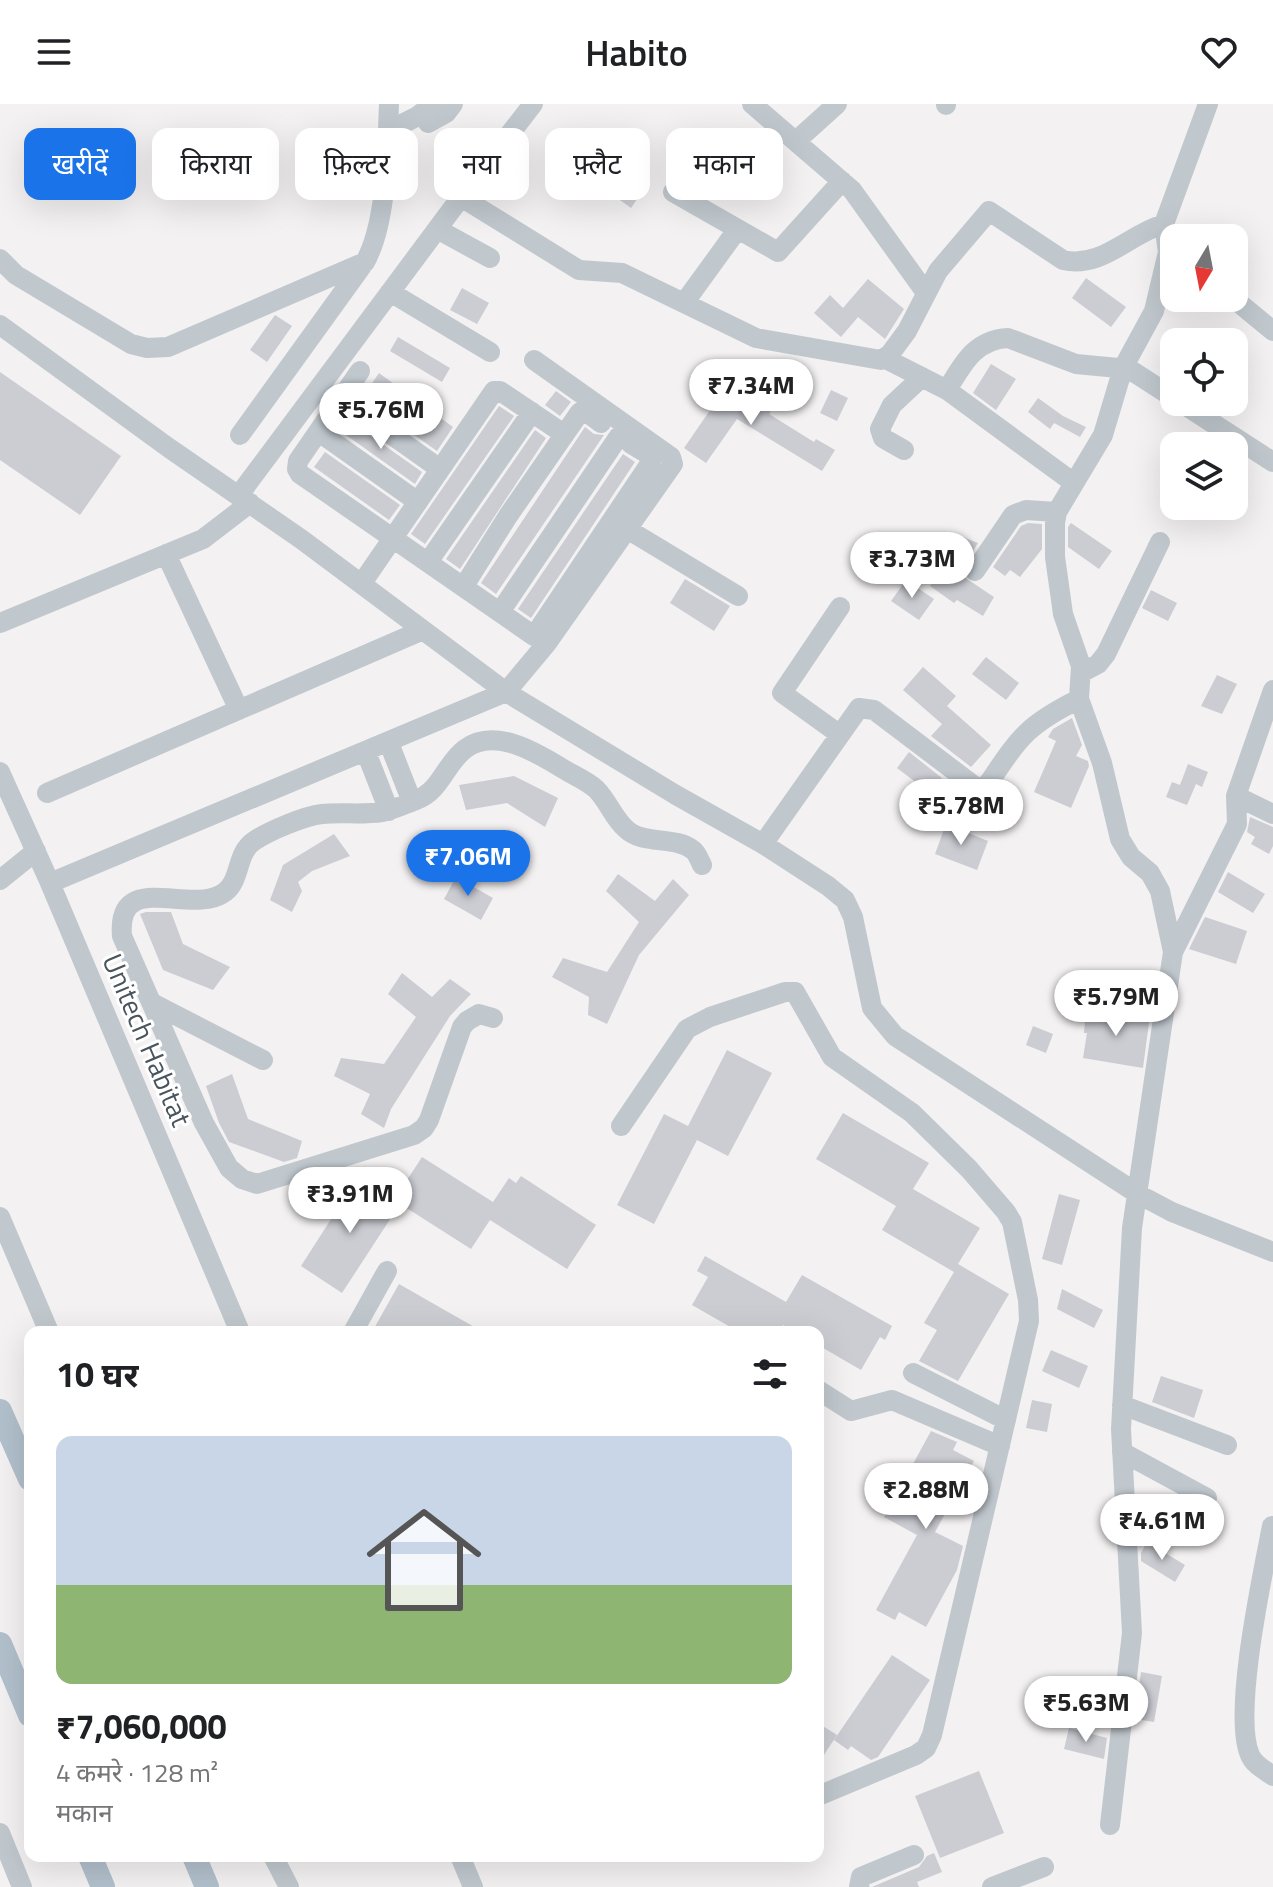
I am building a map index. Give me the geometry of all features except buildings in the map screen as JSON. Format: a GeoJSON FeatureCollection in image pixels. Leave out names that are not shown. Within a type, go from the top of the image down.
{"type":"FeatureCollection","features":[{"type":"Feature","properties":{"kind":"main road"},"geometry":{"type":"LineString","coordinates":[[0,1411],[24,1465]]}},
{"type":"Feature","properties":{"kind":"main road"},"geometry":{"type":"LineString","coordinates":[[0,1644],[24,1701]]}},
{"type":"Feature","properties":{"kind":"main road"},"geometry":{"type":"LineString","coordinates":[[93,1862],[103,1887]]}},
{"type":"Feature","properties":{"kind":"main road"},"geometry":{"type":"LineString","coordinates":[[197,1862],[207,1887]]}},
{"type":"Feature","properties":{"kind":"street"},"geometry":{"type":"LineString","coordinates":[[388,128],[389,104]]}},
{"type":"Feature","properties":{"kind":"street"},"geometry":{"type":"LineString","coordinates":[[394,128],[416,117],[446,113],[453,104]]}},
{"type":"Feature","properties":{"kind":"street"},"geometry":{"type":"LineString","coordinates":[[514,128],[533,104]]}},
{"type":"Feature","properties":{"kind":"street"},"geometry":{"type":"LineString","coordinates":[[752,104],[852,190],[926,293]]}},
{"type":"Feature","properties":{"kind":"street"},"geometry":{"type":"LineString","coordinates":[[796,141],[837,104]]}},
{"type":"Feature","properties":{"kind":"street"},"geometry":{"type":"LineString","coordinates":[[1173,224],[1208,104]]}},
{"type":"Feature","properties":{"kind":"street"},"geometry":{"type":"LineString","coordinates":[[686,200],[778,252],[842,181]]}},
{"type":"Feature","properties":{"kind":"street"},"geometry":{"type":"LineString","coordinates":[[240,435],[365,262],[379,226],[381,200]]}},
{"type":"Feature","properties":{"kind":"street"},"geometry":{"type":"LineString","coordinates":[[0,623],[203,539],[244,499],[459,200]]}},
{"type":"Feature","properties":{"kind":"street"},"geometry":{"type":"LineString","coordinates":[[466,200],[570,266],[587,272],[622,273],[756,338],[886,359],[947,390],[1074,483]]}},
{"type":"Feature","properties":{"kind":"street"},"geometry":{"type":"LineString","coordinates":[[886,359],[907,331],[938,271],[989,211],[1063,260],[1072,262],[1101,257],[1149,228],[1160,233]]}},
{"type":"Feature","properties":{"kind":"street"},"geometry":{"type":"LineString","coordinates":[[437,229],[490,258]]}},
{"type":"Feature","properties":{"kind":"street"},"geometry":{"type":"LineString","coordinates":[[684,303],[737,230]]}},
{"type":"Feature","properties":{"kind":"street"},"geometry":{"type":"LineString","coordinates":[[0,259],[16,275],[77,313],[131,344],[147,348],[168,347],[365,262]]}},
{"type":"Feature","properties":{"kind":"street"},"geometry":{"type":"LineString","coordinates":[[1160,291],[1158,303],[1123,368],[1103,435],[1057,512],[1054,549],[1061,602],[1081,673],[1079,699],[1102,763],[1120,839],[1125,850],[1150,873],[1160,891],[1173,952]]}},
{"type":"Feature","properties":{"kind":"street"},"geometry":{"type":"LineString","coordinates":[[390,292],[490,352]]}},
{"type":"Feature","properties":{"kind":"street"},"geometry":{"type":"LineString","coordinates":[[1248,310],[1273,331]]}},
{"type":"Feature","properties":{"kind":"street"},"geometry":{"type":"LineString","coordinates":[[0,325],[362,583],[506,692],[763,844],[828,886],[845,900],[853,917],[872,1008],[895,1036],[1138,1194],[1172,1212],[1273,1252]]}},
{"type":"Feature","properties":{"kind":"street"},"geometry":{"type":"LineString","coordinates":[[947,390],[975,349],[1001,338],[1015,340],[1076,364],[1123,368],[1160,389]]}},
{"type":"Feature","properties":{"kind":"street"},"geometry":{"type":"LineString","coordinates":[[50,883],[506,692],[547,643],[670,468],[673,459],[534,360]]}},
{"type":"Feature","properties":{"kind":"street"},"geometry":{"type":"LineString","coordinates":[[360,371],[298,461],[300,474],[532,636],[536,635],[652,459],[583,411],[564,434],[464,586]]}},
{"type":"Feature","properties":{"kind":"street"},"geometry":{"type":"LineString","coordinates":[[904,450],[883,438],[880,429],[892,405],[922,377]]}},
{"type":"Feature","properties":{"kind":"street"},"geometry":{"type":"LineString","coordinates":[[362,583],[494,391],[500,391],[564,434]]}},
{"type":"Feature","properties":{"kind":"street"},"geometry":{"type":"LineString","coordinates":[[341,399],[440,469]]}},
{"type":"Feature","properties":{"kind":"street"},"geometry":{"type":"LineString","coordinates":[[428,562],[532,412]]}},
{"type":"Feature","properties":{"kind":"street"},"geometry":{"type":"LineString","coordinates":[[1202,416],[1273,462]]}},
{"type":"Feature","properties":{"kind":"street"},"geometry":{"type":"LineString","coordinates":[[319,432],[418,502]]}},
{"type":"Feature","properties":{"kind":"street"},"geometry":{"type":"LineString","coordinates":[[500,612],[619,436]]}},
{"type":"Feature","properties":{"kind":"street"},"geometry":{"type":"LineString","coordinates":[[975,571],[1013,515],[1026,510],[1057,512]]}},
{"type":"Feature","properties":{"kind":"street"},"geometry":{"type":"LineString","coordinates":[[627,529],[738,596]]}},
{"type":"Feature","properties":{"kind":"street"},"geometry":{"type":"LineString","coordinates":[[1081,673],[1098,664],[1106,654],[1160,542]]}},
{"type":"Feature","properties":{"kind":"street"},"geometry":{"type":"LineString","coordinates":[[166,554],[239,710]]}},
{"type":"Feature","properties":{"kind":"street"},"geometry":{"type":"LineString","coordinates":[[839,734],[782,693],[840,607]]}},
{"type":"Feature","properties":{"kind":"street"},"geometry":{"type":"LineString","coordinates":[[47,793],[423,630]]}},
{"type":"Feature","properties":{"kind":"street"},"geometry":{"type":"LineString","coordinates":[[1110,1825],[1132,1633],[1122,1405],[1132,1228],[1173,952],[1237,824],[1236,796],[1273,690]]}},
{"type":"Feature","properties":{"kind":"street"},"geometry":{"type":"LineString","coordinates":[[763,844],[859,708],[874,710],[972,785],[985,787],[1020,736],[1049,714],[1079,699]]}},
{"type":"Feature","properties":{"kind":"street"},"geometry":{"type":"LineString","coordinates":[[493,1018],[479,1014],[462,1027],[424,1128],[414,1135],[257,1184],[242,1179],[229,1168],[204,1123],[122,936],[121,921],[125,908],[135,900],[221,895],[229,889],[247,846],[310,816],[389,811],[428,796],[455,757],[469,745],[486,742],[512,742],[530,749],[592,786],[632,834],[684,845],[694,851],[702,865]]}},
{"type":"Feature","properties":{"kind":"street"},"geometry":{"type":"LineString","coordinates":[[389,743],[412,802]]}},
{"type":"Feature","properties":{"kind":"street"},"geometry":{"type":"LineString","coordinates":[[366,752],[389,811]]}},
{"type":"Feature","properties":{"kind":"street","name":"Unitech Habitat"},"geometry":{"type":"LineString","coordinates":[[0,772],[237,1326]]}},
{"type":"Feature","properties":{"kind":"street"},"geometry":{"type":"LineString","coordinates":[[1236,796],[1273,814]]}},
{"type":"Feature","properties":{"kind":"street"},"geometry":{"type":"LineString","coordinates":[[0,880],[36,851]]}},
{"type":"Feature","properties":{"kind":"street"},"geometry":{"type":"LineString","coordinates":[[621,1126],[687,1029],[710,1017],[785,992],[795,992],[832,1057],[912,1113],[969,1169],[1012,1222],[1028,1300],[1029,1321],[932,1735],[926,1748],[916,1755],[824,1793]]}},
{"type":"Feature","properties":{"kind":"street"},"geometry":{"type":"LineString","coordinates":[[152,1003],[263,1060]]}},
{"type":"Feature","properties":{"kind":"street"},"geometry":{"type":"LineString","coordinates":[[0,1217],[46,1326]]}},
{"type":"Feature","properties":{"kind":"street"},"geometry":{"type":"LineString","coordinates":[[356,1326],[387,1271]]}},
{"type":"Feature","properties":{"kind":"street"},"geometry":{"type":"LineString","coordinates":[[913,1373],[1006,1420]]}},
{"type":"Feature","properties":{"kind":"street"},"geometry":{"type":"LineString","coordinates":[[824,1394],[851,1411],[892,1400],[1000,1446]]}},
{"type":"Feature","properties":{"kind":"street"},"geometry":{"type":"LineString","coordinates":[[1122,1405],[1227,1445]]}},
{"type":"Feature","properties":{"kind":"street"},"geometry":{"type":"LineString","coordinates":[[1122,1452],[1207,1498]]}},
{"type":"Feature","properties":{"kind":"street"},"geometry":{"type":"LineString","coordinates":[[1272,1526],[1259,1592],[1245,1717],[1248,1751],[1252,1759],[1273,1776]]}},
{"type":"Feature","properties":{"kind":"street"},"geometry":{"type":"LineString","coordinates":[[0,1833],[22,1887]]}},
{"type":"Feature","properties":{"kind":"street"},"geometry":{"type":"LineString","coordinates":[[859,1887],[861,1877],[914,1855]]}},
{"type":"Feature","properties":{"kind":"street"},"geometry":{"type":"LineString","coordinates":[[272,1862],[274,1887]]}},
{"type":"Feature","properties":{"kind":"street"},"geometry":{"type":"LineString","coordinates":[[274,1862],[289,1887]]}},
{"type":"Feature","properties":{"kind":"street"},"geometry":{"type":"LineString","coordinates":[[463,1862],[473,1887]]}},
{"type":"Feature","properties":{"kind":"street"},"geometry":{"type":"LineString","coordinates":[[992,1887],[1044,1867]]}}]}
